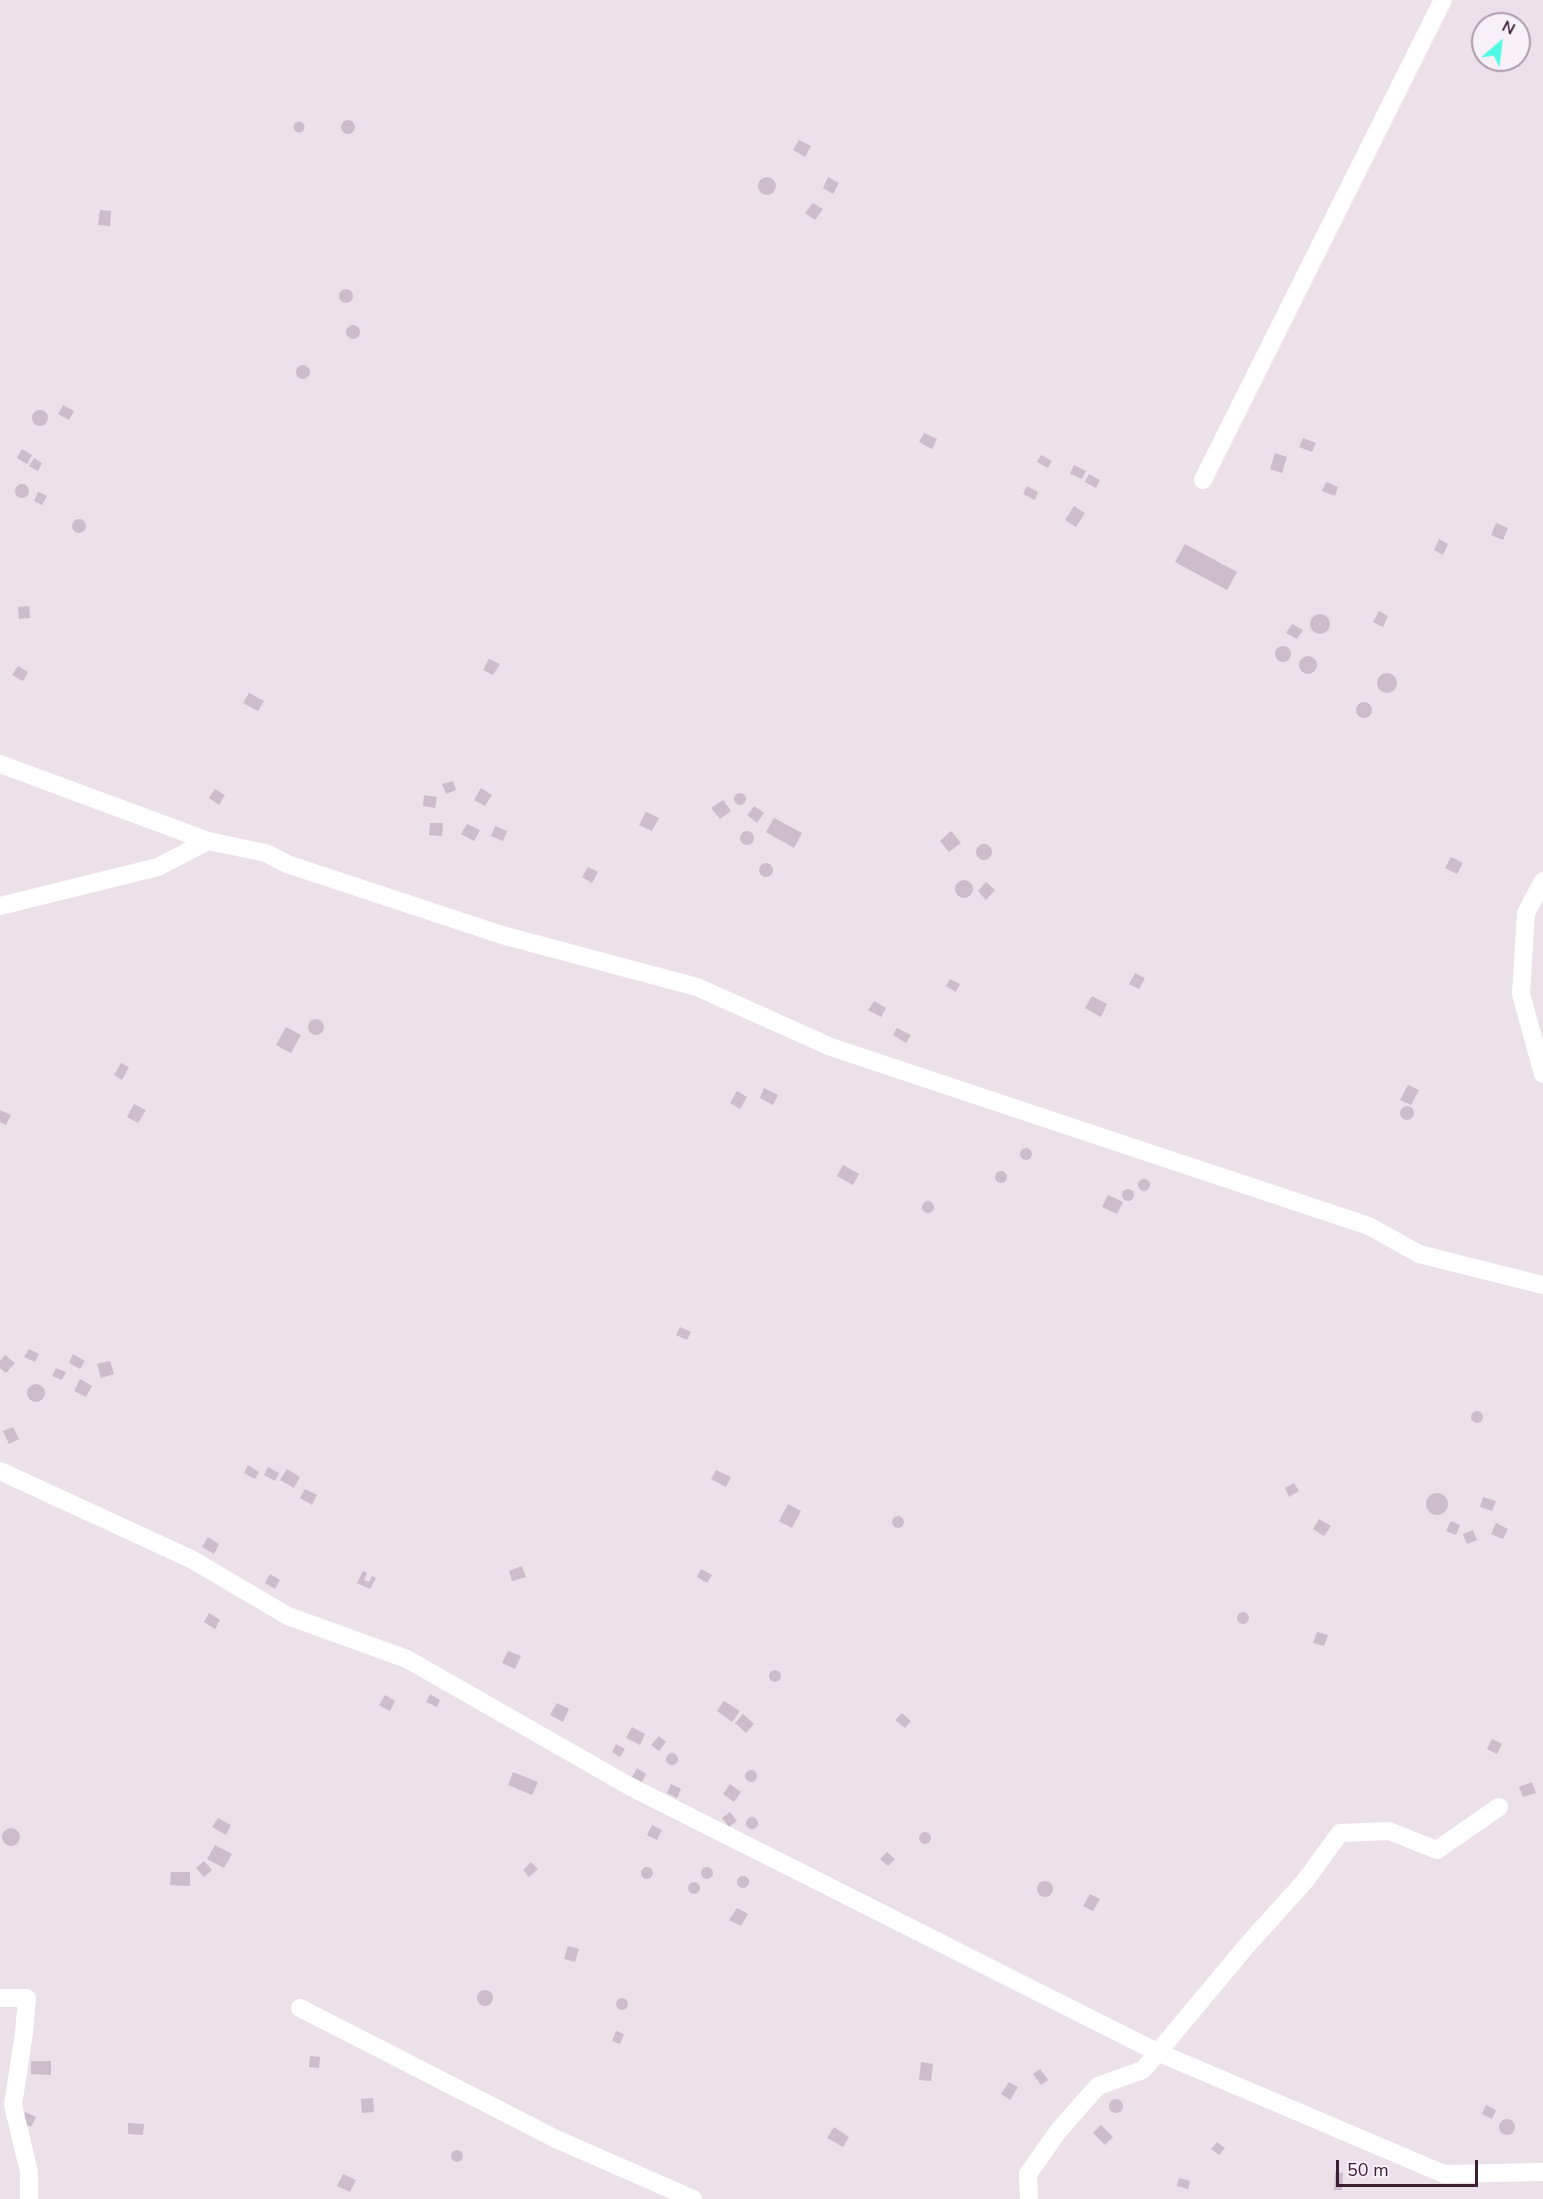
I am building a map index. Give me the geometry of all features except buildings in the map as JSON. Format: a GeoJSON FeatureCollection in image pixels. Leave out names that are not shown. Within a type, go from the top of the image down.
{"type":"FeatureCollection","features":[{"type":"Feature","properties":{"kind":"street"},"geometry":{"type":"LineString","coordinates":[[1203,480],[1443,0]]}},
{"type":"Feature","properties":{"kind":"street"},"geometry":{"type":"LineString","coordinates":[[0,764],[208,842],[266,853],[286,864],[502,935],[697,987],[831,1047],[1369,1226],[1419,1254],[1543,1285]]}},
{"type":"Feature","properties":{"kind":"street"},"geometry":{"type":"LineString","coordinates":[[0,906],[158,867],[208,842]]}},
{"type":"Feature","properties":{"kind":"street"},"geometry":{"type":"LineString","coordinates":[[1543,881],[1526,913],[1521,994],[1543,1074]]}},
{"type":"Feature","properties":{"kind":"street"},"geometry":{"type":"LineString","coordinates":[[0,1471],[191,1559],[288,1616],[407,1659],[631,1787],[1157,2052],[1444,2174],[1543,2172]]}},
{"type":"Feature","properties":{"kind":"street"},"geometry":{"type":"LineString","coordinates":[[1029,2199],[1028,2174],[1059,2130],[1098,2086],[1143,2070],[1249,1943],[1305,1881],[1340,1833],[1389,1831],[1437,1850],[1499,1807]]}},
{"type":"Feature","properties":{"kind":"street"},"geometry":{"type":"LineString","coordinates":[[0,1998],[27,1998],[24,2033],[12,2105],[29,2172],[28,2199]]}},
{"type":"Feature","properties":{"kind":"street"},"geometry":{"type":"LineString","coordinates":[[300,2008],[556,2139],[693,2199]]}}]}
